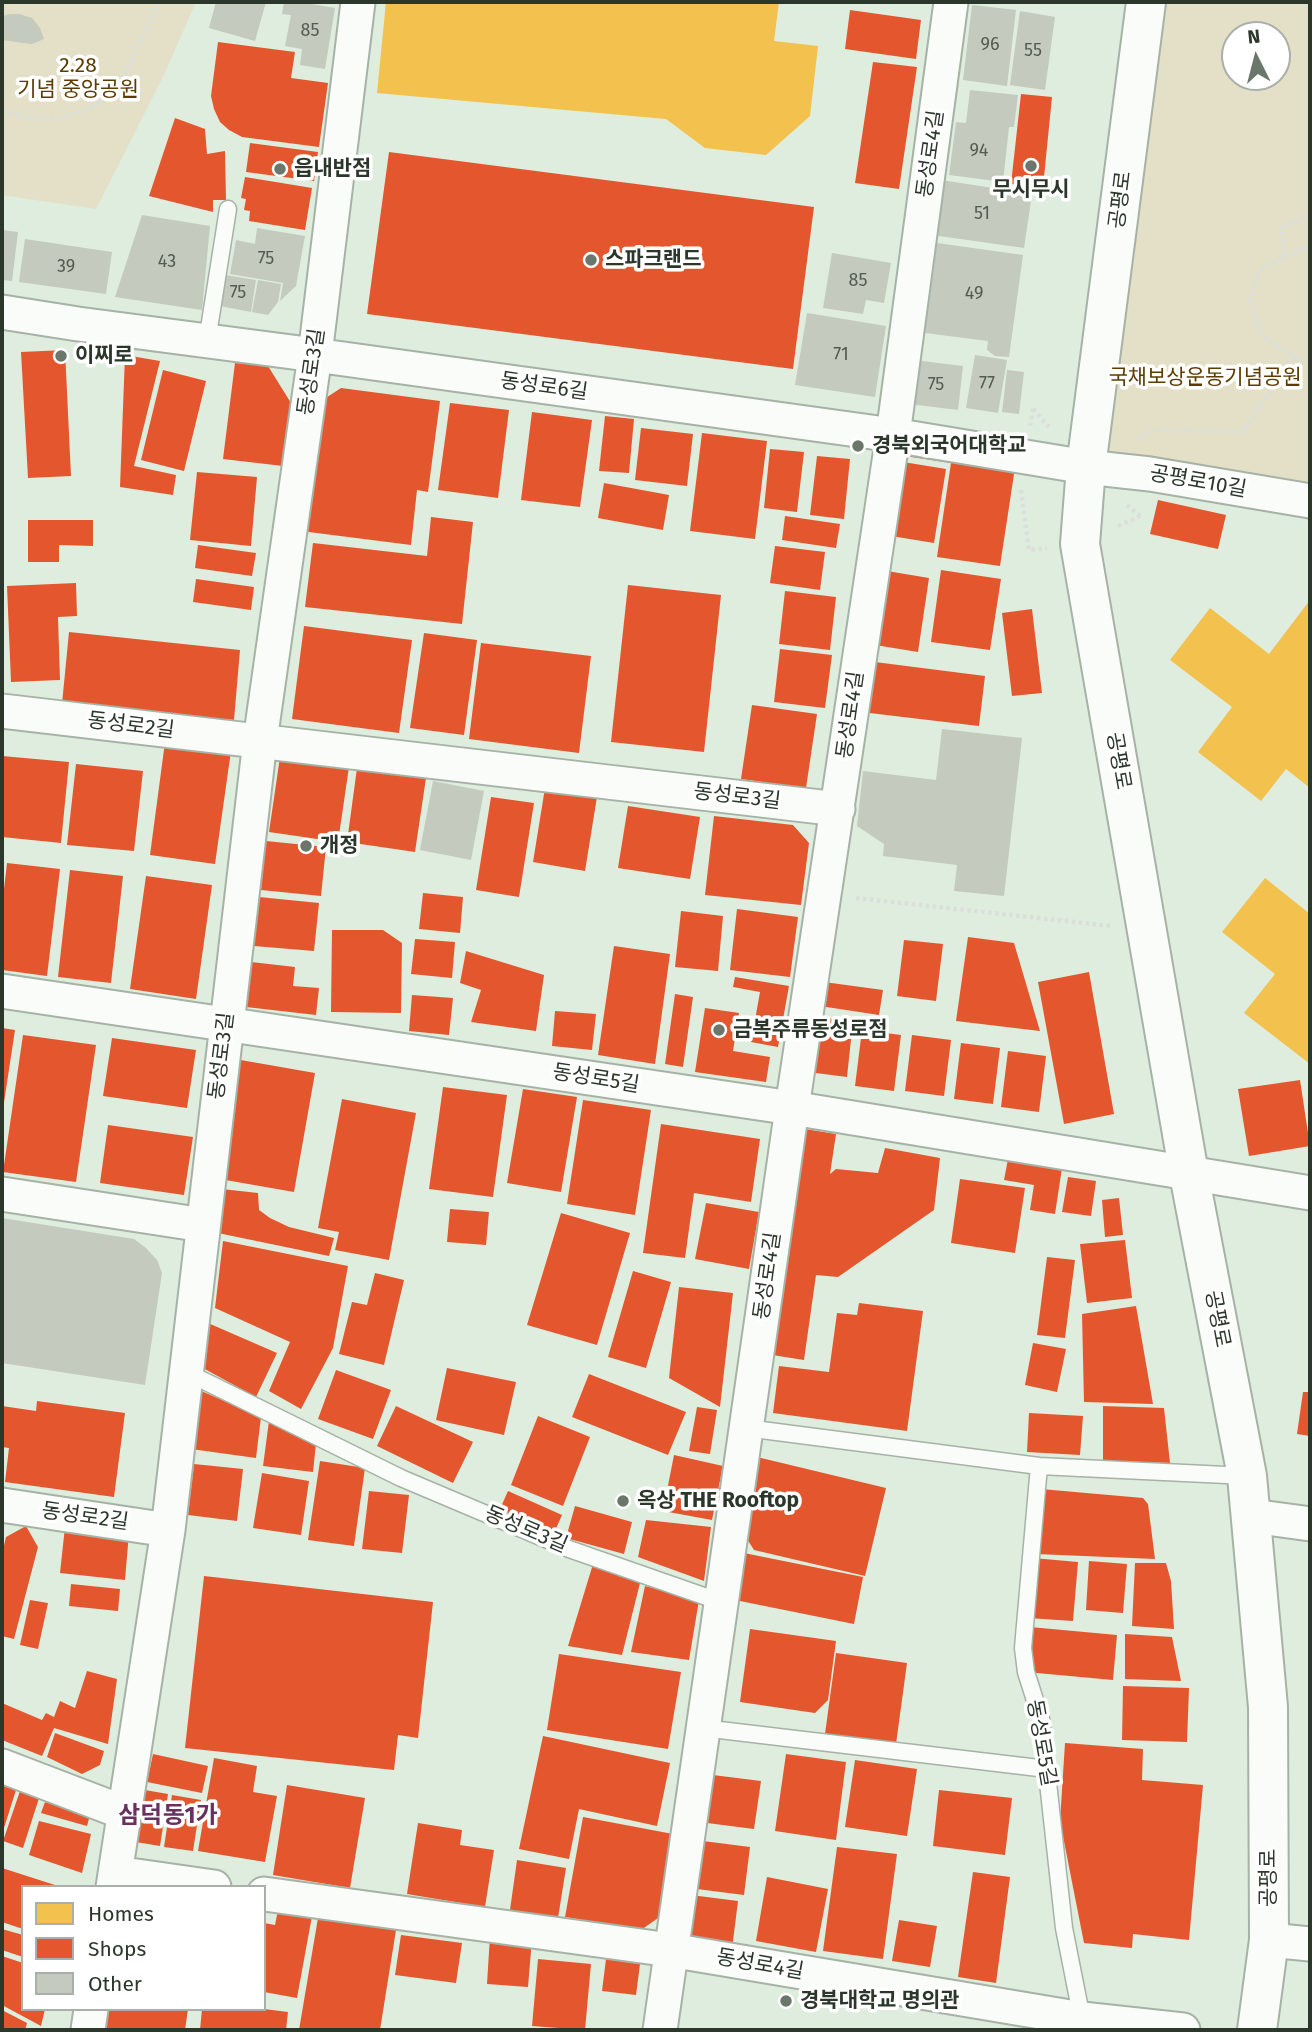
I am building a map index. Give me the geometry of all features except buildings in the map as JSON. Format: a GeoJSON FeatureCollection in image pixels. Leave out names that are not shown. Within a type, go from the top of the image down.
{"type":"FeatureCollection","features":[{"type":"Feature","properties":{"kind":"main road","name":"공평로"},"geometry":{"type":"LineString","coordinates":[[1146,2],[1086,467],[1080,544],[1189,1174],[1247,1476],[1252,1516],[1268,1707],[1269,1940],[1257,2030]]}},
{"type":"Feature","properties":{"kind":"street","name":"동성로3길"},"geometry":{"type":"LineString","coordinates":[[186,1885],[115,1880],[168,1530],[260,741],[315,355],[358,2]]}},
{"type":"Feature","properties":{"kind":"street","name":"동성로4길"},"geometry":{"type":"LineString","coordinates":[[660,2030],[792,1108],[893,435],[951,2]]}},
{"type":"Feature","properties":{"kind":"street","name":"동성로6길"},"geometry":{"type":"LineString","coordinates":[[2,312],[893,435],[1086,467]]}},
{"type":"Feature","properties":{"kind":"street","name":"공평로10길"},"geometry":{"type":"LineString","coordinates":[[1086,467],[1150,474],[1310,502]]}},
{"type":"Feature","properties":{"kind":"street","name":"동성로2길"},"geometry":{"type":"LineString","coordinates":[[2,711],[260,741]]}},
{"type":"Feature","properties":{"kind":"street","name":"동성로3길"},"geometry":{"type":"LineString","coordinates":[[260,741],[838,809]]}},
{"type":"Feature","properties":{"kind":"street","name":"동성로5길"},"geometry":{"type":"LineString","coordinates":[[2,991],[792,1108],[1310,1193]]}},
{"type":"Feature","properties":{"kind":"street"},"geometry":{"type":"LineString","coordinates":[[2,1194],[203,1225]]}},
{"type":"Feature","properties":{"kind":"street","name":"동성로2길"},"geometry":{"type":"LineString","coordinates":[[2,1505],[168,1530]]}},
{"type":"Feature","properties":{"kind":"street"},"geometry":{"type":"LineString","coordinates":[[1252,1516],[1310,1524]]}},
{"type":"Feature","properties":{"kind":"street"},"geometry":{"type":"LineString","coordinates":[[2,1766],[125,1813]]}},
{"type":"Feature","properties":{"kind":"street"},"geometry":{"type":"LineString","coordinates":[[266,1894],[670,1950]]}},
{"type":"Feature","properties":{"kind":"street"},"geometry":{"type":"LineString","coordinates":[[1269,1940],[1310,1944]]}},
{"type":"Feature","properties":{"kind":"street","name":"동성로4길"},"geometry":{"type":"LineString","coordinates":[[670,1950],[1082,2020],[1183,2030]]}},
{"type":"Feature","properties":{"kind":"street"},"geometry":{"type":"LineString","coordinates":[[88,2030],[91,2011]]}},
{"type":"Feature","properties":{"kind":"lane"},"geometry":{"type":"LineString","coordinates":[[207,341],[228,209]]}},
{"type":"Feature","properties":{"kind":"lane","name":"동성로3길"},"geometry":{"type":"LineString","coordinates":[[186,1372],[401,1478],[569,1549],[721,1602]]}},
{"type":"Feature","properties":{"kind":"lane"},"geometry":{"type":"LineString","coordinates":[[746,1428],[1039,1466],[1247,1476]]}},
{"type":"Feature","properties":{"kind":"lane","name":"동성로5길"},"geometry":{"type":"LineString","coordinates":[[1039,1466],[1023,1648],[1026,1672],[1041,1719],[1064,1928],[1082,2020]]}},
{"type":"Feature","properties":{"kind":"lane"},"geometry":{"type":"LineString","coordinates":[[703,1728],[1047,1769]]}},
{"type":"Feature","properties":{"kind":"path"},"geometry":{"type":"LineString","coordinates":[[2,110],[16,116],[48,119],[75,114],[99,103],[119,88],[159,2]]}},
{"type":"Feature","properties":{"kind":"path"},"geometry":{"type":"LineString","coordinates":[[1284,257],[1282,227],[1310,215]]}},
{"type":"Feature","properties":{"kind":"path"},"geometry":{"type":"LineString","coordinates":[[1310,247],[1284,257],[1258,272],[1250,302],[1262,336],[1293,356],[1310,363]]}},
{"type":"Feature","properties":{"kind":"path"},"geometry":{"type":"LineString","coordinates":[[1154,430],[1244,431],[1293,356]]}},
{"type":"Feature","properties":{"kind":"path"},"geometry":{"type":"LineString","coordinates":[[825,894],[1147,929]]}},
{"type":"Feature","properties":{"kind":"green space","name":"2.28 기념 중앙공원"},"geometry":{"type":"Polygon","coordinates":[[[2,2],[196,2],[164,75],[96,209],[2,195],[2,2]]]}},
{"type":"Feature","properties":{"kind":"green space","name":"국채보상운동기념공원"},"geometry":{"type":"Polygon","coordinates":[[[1146,2],[1310,2],[1310,502],[1086,467],[1146,2]]]}},
{"type":"Feature","properties":{"kind":"place","name":"무시무시"},"geometry":{"type":"Point","coordinates":[1031,166]}},
{"type":"Feature","properties":{"kind":"place","name":"읍내반점"},"geometry":{"type":"Point","coordinates":[280,169]}},
{"type":"Feature","properties":{"kind":"place","name":"스파크랜드"},"geometry":{"type":"Point","coordinates":[591,260]}},
{"type":"Feature","properties":{"kind":"place","name":"이찌로"},"geometry":{"type":"Point","coordinates":[61,356]}},
{"type":"Feature","properties":{"kind":"place","name":"경북외국어대학교"},"geometry":{"type":"Point","coordinates":[858,446]}},
{"type":"Feature","properties":{"kind":"place","name":"개정"},"geometry":{"type":"Point","coordinates":[306,846]}},
{"type":"Feature","properties":{"kind":"place","name":"금복주류동성로점"},"geometry":{"type":"Point","coordinates":[719,1030]}},
{"type":"Feature","properties":{"kind":"place","name":"옥상 THE Rooftop"},"geometry":{"type":"Point","coordinates":[623,1501]}},
{"type":"Feature","properties":{"kind":"place","name":"경북대학교 명의관"},"geometry":{"type":"Point","coordinates":[786,2001]}},
{"type":"Feature","properties":{"kind":"district","name":"삼덕동1가"},"geometry":{"type":"Point","coordinates":[168,1816]}}]}
